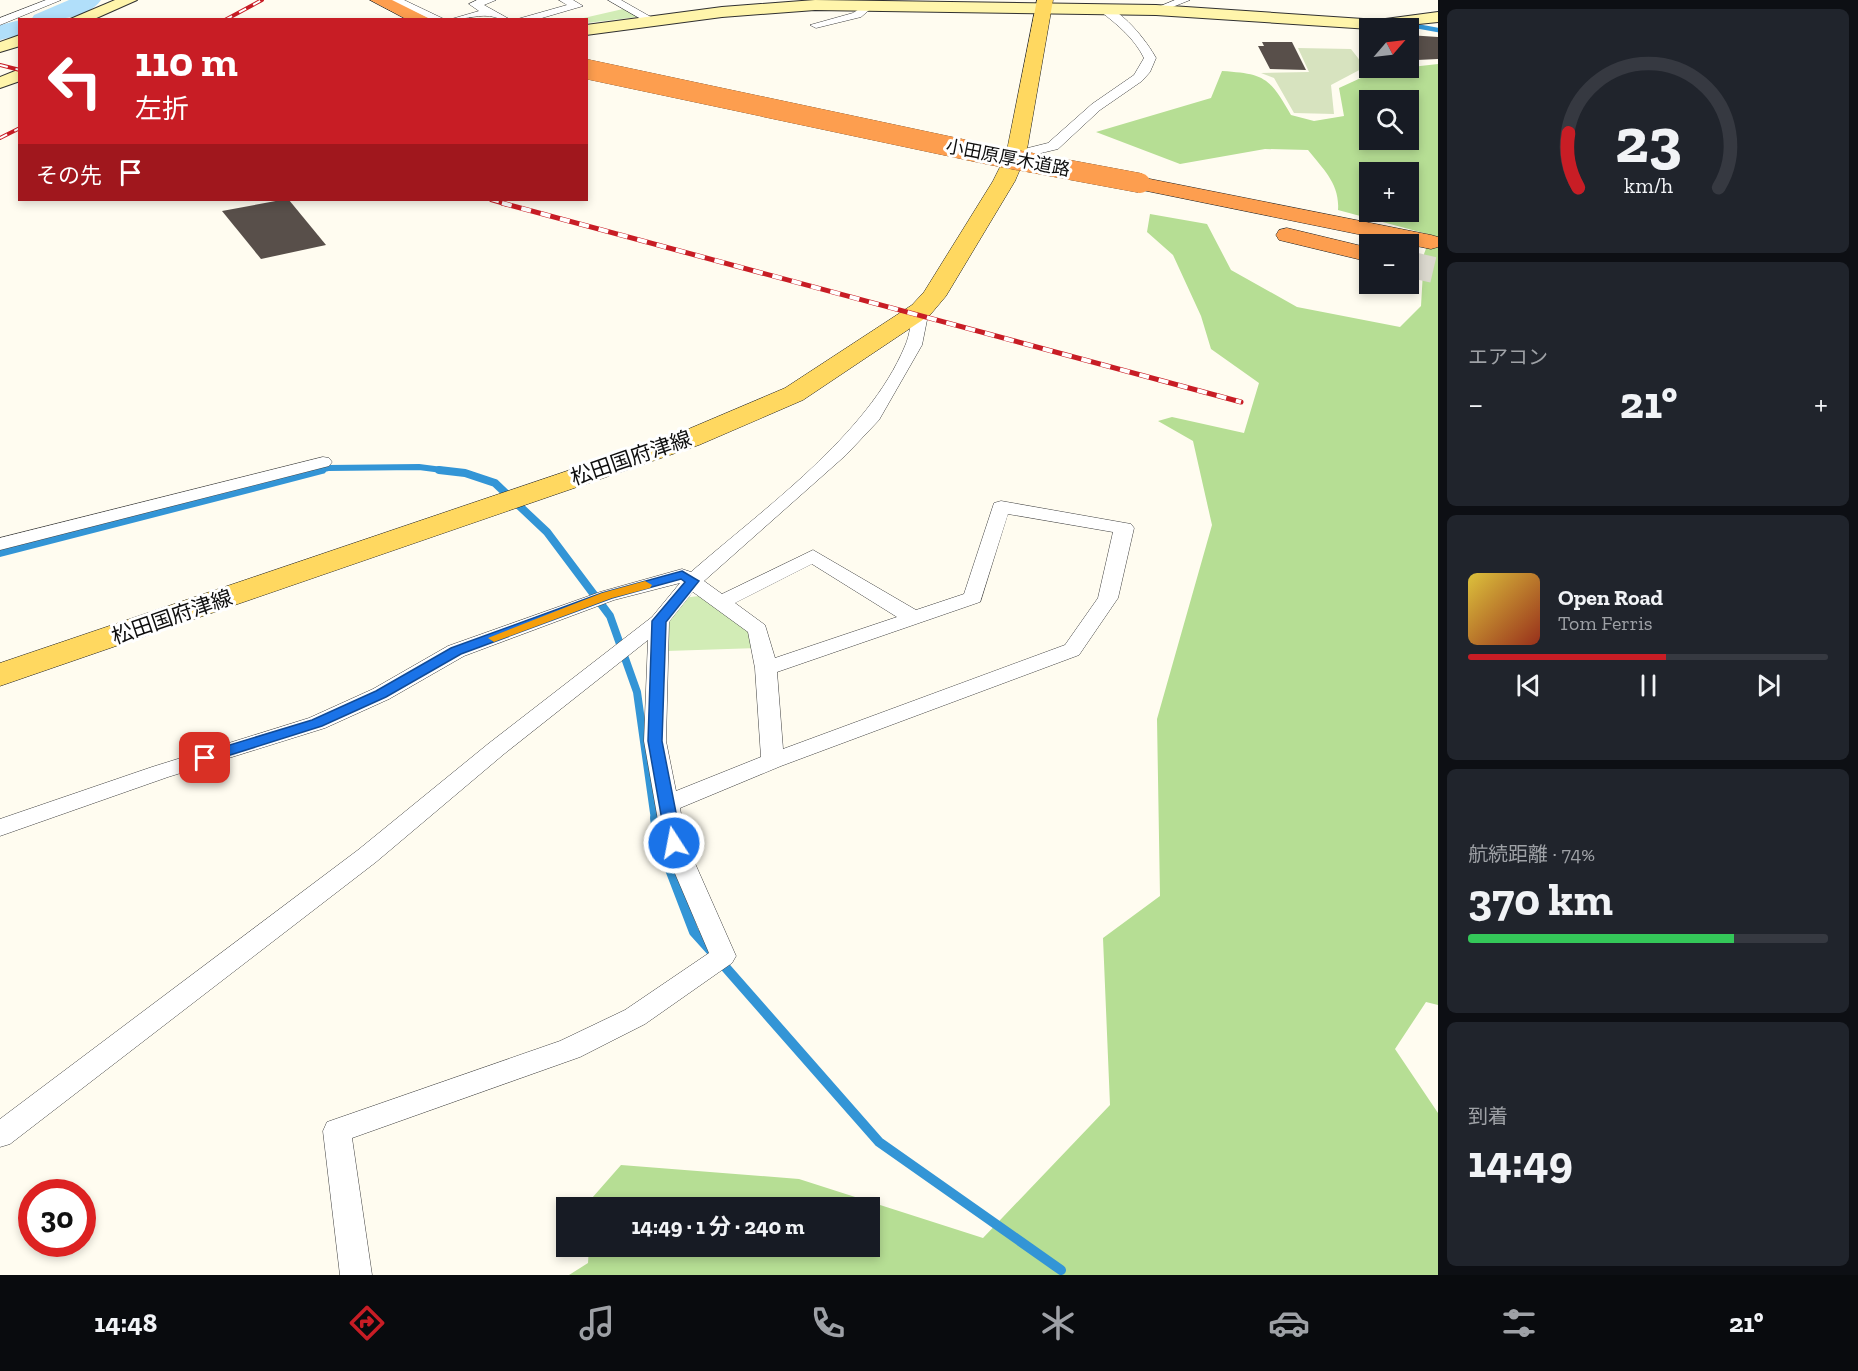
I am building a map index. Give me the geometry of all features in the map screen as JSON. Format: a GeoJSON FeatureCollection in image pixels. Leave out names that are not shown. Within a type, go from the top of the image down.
{"type":"FeatureCollection","features":[{"type":"Feature","properties":{"kind":"highway"},"geometry":{"type":"LineString","coordinates":[[370,1],[399,18]]}},
{"type":"Feature","properties":{"kind":"highway"},"geometry":{"type":"LineString","coordinates":[[370,1],[418,18]]}},
{"type":"Feature","properties":{"kind":"highway","name":"小田原厚木道路"},"geometry":{"type":"LineString","coordinates":[[588,69],[967,150],[1134,190],[1359,252]]}},
{"type":"Feature","properties":{"kind":"highway","name":"小田原厚木道路"},"geometry":{"type":"LineString","coordinates":[[588,76],[1134,190],[1431,242]]}},
{"type":"Feature","properties":{"kind":"main road","name":"松田国府津線"},"geometry":{"type":"LineString","coordinates":[[0,675],[689,439],[794,394],[921,310],[945,281],[1004,181],[1016,155],[1044,4]]}},
{"type":"Feature","properties":{"kind":"street"},"geometry":{"type":"LineString","coordinates":[[0,22],[56,0]]}},
{"type":"Feature","properties":{"kind":"street"},"geometry":{"type":"LineString","coordinates":[[81,18],[129,0]]}},
{"type":"Feature","properties":{"kind":"street"},"geometry":{"type":"LineString","coordinates":[[395,0],[436,18]]}},
{"type":"Feature","properties":{"kind":"street"},"geometry":{"type":"LineString","coordinates":[[491,0],[474,4],[502,18]]}},
{"type":"Feature","properties":{"kind":"street"},"geometry":{"type":"LineString","coordinates":[[527,18],[578,6],[564,0]]}},
{"type":"Feature","properties":{"kind":"street"},"geometry":{"type":"LineString","coordinates":[[613,0],[652,21]]}},
{"type":"Feature","properties":{"kind":"street"},"geometry":{"type":"LineString","coordinates":[[1156,9],[1185,0]]}},
{"type":"Feature","properties":{"kind":"street"},"geometry":{"type":"LineString","coordinates":[[114,18],[145,3]]}},
{"type":"Feature","properties":{"kind":"street"},"geometry":{"type":"LineString","coordinates":[[588,30],[814,3],[1044,4],[1378,24],[1438,18]]}},
{"type":"Feature","properties":{"kind":"street"},"geometry":{"type":"LineString","coordinates":[[816,25],[856,15],[870,5]]}},
{"type":"Feature","properties":{"kind":"street"},"geometry":{"type":"LineString","coordinates":[[588,62],[1016,155],[1053,146],[1096,107],[1144,72],[1150,58],[1146,49],[1128,27],[1104,9]]}},
{"type":"Feature","properties":{"kind":"street"},"geometry":{"type":"LineString","coordinates":[[462,18],[489,12]]}},
{"type":"Feature","properties":{"kind":"street"},"geometry":{"type":"LineString","coordinates":[[0,46],[18,41]]}},
{"type":"Feature","properties":{"kind":"street"},"geometry":{"type":"LineString","coordinates":[[0,58],[18,53]]}},
{"type":"Feature","properties":{"kind":"street"},"geometry":{"type":"LineString","coordinates":[[0,83],[18,75]]}},
{"type":"Feature","properties":{"kind":"street"},"geometry":{"type":"LineString","coordinates":[[0,1135],[367,856],[496,749],[659,621],[692,581],[840,452],[873,416],[914,345],[921,310]]}},
{"type":"Feature","properties":{"kind":"street"},"geometry":{"type":"LineString","coordinates":[[0,544],[323,462]]}},
{"type":"Feature","properties":{"kind":"street"},"geometry":{"type":"LineString","coordinates":[[667,804],[773,761],[1072,650],[1108,598],[1124,528],[1001,507],[973,598],[766,668]]}},
{"type":"Feature","properties":{"kind":"street"},"geometry":{"type":"LineString","coordinates":[[721,602],[813,556],[914,618]]}},
{"type":"Feature","properties":{"kind":"street"},"geometry":{"type":"LineString","coordinates":[[0,828],[160,772],[317,723],[381,694],[456,651],[607,596],[682,575],[758,629],[766,668],[773,761]]}},
{"type":"Feature","properties":{"kind":"street"},"geometry":{"type":"LineString","coordinates":[[356,1275],[337,1131],[570,1049],[634,1017],[723,956],[674,843],[655,741],[659,621]]}},
{"type":"Feature","properties":{"kind":"green space"},"geometry":{"type":"Polygon","coordinates":[[[623,9],[638,17],[588,23],[588,18],[584,18],[623,9]]]}},
{"type":"Feature","properties":{"kind":"green space"},"geometry":{"type":"Polygon","coordinates":[[[1298,48],[1351,49],[1359,59],[1359,70],[1331,85],[1334,114],[1294,113],[1274,78],[1261,73],[1309,72],[1298,48]]]}},
{"type":"Feature","properties":{"kind":"green space"},"geometry":{"type":"Polygon","coordinates":[[[1438,64],[1438,1005],[1426,1002],[1395,1049],[1438,1113],[1438,1275],[569,1275],[588,1263],[588,1257],[880,1257],[880,1205],[983,1238],[1110,1105],[1103,938],[1160,896],[1157,719],[1212,525],[1193,441],[1158,421],[1172,417],[1244,433],[1259,383],[1211,349],[1201,316],[1173,255],[1147,232],[1150,214],[1207,224],[1231,270],[1297,307],[1400,327],[1421,306],[1424,254],[1431,235],[1383,222],[1419,222],[1419,162],[1359,162],[1359,216],[1338,210],[1333,185],[1325,170],[1308,150],[1265,149],[1180,164],[1096,132],[1211,98],[1222,71],[1257,76],[1271,85],[1291,115],[1314,121],[1344,116],[1339,88],[1361,78],[1419,78],[1419,66],[1438,64]]]}},
{"type":"Feature","properties":{"kind":"green space"},"geometry":{"type":"Polygon","coordinates":[[[707,595],[755,629],[758,648],[667,651],[670,616],[683,598],[707,595]]]}},
{"type":"Feature","properties":{"kind":"green space"},"geometry":{"type":"Polygon","coordinates":[[[621,1165],[799,1179],[855,1197],[593,1197],[621,1165]]]}},
{"type":"Feature","properties":{"kind":"building"},"geometry":{"type":"Polygon","coordinates":[[[1419,36],[1438,37],[1438,59],[1419,60],[1419,36]]]}},
{"type":"Feature","properties":{"kind":"building"},"geometry":{"type":"Polygon","coordinates":[[[1262,42],[1292,42],[1306,70],[1270,69],[1258,46],[1264,46],[1262,42]]]}},
{"type":"Feature","properties":{"kind":"building"},"geometry":{"type":"Polygon","coordinates":[[[276,201],[290,201],[326,245],[261,259],[222,211],[276,201]]]}},
{"type":"Feature","properties":{"kind":"waterway"},"geometry":{"type":"LineString","coordinates":[[48,18],[89,0]]}},
{"type":"Feature","properties":{"kind":"waterway"},"geometry":{"type":"LineString","coordinates":[[1419,27],[1438,30]]}},
{"type":"Feature","properties":{"kind":"waterway"},"geometry":{"type":"LineString","coordinates":[[0,33],[18,28]]}},
{"type":"Feature","properties":{"kind":"waterway"},"geometry":{"type":"LineString","coordinates":[[316,471],[328,468],[419,467],[450,471]]}},
{"type":"Feature","properties":{"kind":"waterway"},"geometry":{"type":"LineString","coordinates":[[0,553],[322,470]]}},
{"type":"Feature","properties":{"kind":"waterway"},"geometry":{"type":"LineString","coordinates":[[439,470],[465,473],[495,483],[547,532],[610,616],[637,692],[655,820]]}},
{"type":"Feature","properties":{"kind":"waterway"},"geometry":{"type":"LineString","coordinates":[[655,818],[658,838],[694,932],[712,952]]}},
{"type":"Feature","properties":{"kind":"waterway"},"geometry":{"type":"LineString","coordinates":[[720,961],[879,1142],[1061,1270]]}},
{"type":"Feature","properties":{"kind":"tunnel"},"geometry":{"type":"LineString","coordinates":[[1419,267],[1438,271]]}},
{"type":"Feature","properties":{"kind":"railway"},"geometry":{"type":"LineString","coordinates":[[229,18],[262,0]]}},
{"type":"Feature","properties":{"kind":"railway"},"geometry":{"type":"LineString","coordinates":[[0,65],[18,70]]}},
{"type":"Feature","properties":{"kind":"railway"},"geometry":{"type":"LineString","coordinates":[[0,138],[18,129]]}},
{"type":"Feature","properties":{"kind":"railway"},"geometry":{"type":"LineString","coordinates":[[494,201],[508,205]]}},
{"type":"Feature","properties":{"kind":"railway"},"geometry":{"type":"LineString","coordinates":[[502,203],[1241,402]]}},
{"type":"Feature","properties":{"kind":"slow traffic"},"geometry":{"type":"LineString","coordinates":[[494,638],[607,596],[645,585]]}},
{"type":"Feature","properties":{"kind":"route"},"geometry":{"type":"LineString","coordinates":[[205,758],[317,723],[381,694],[456,651],[607,596],[682,575],[692,581],[659,621],[655,741],[674,843]]}}]}
